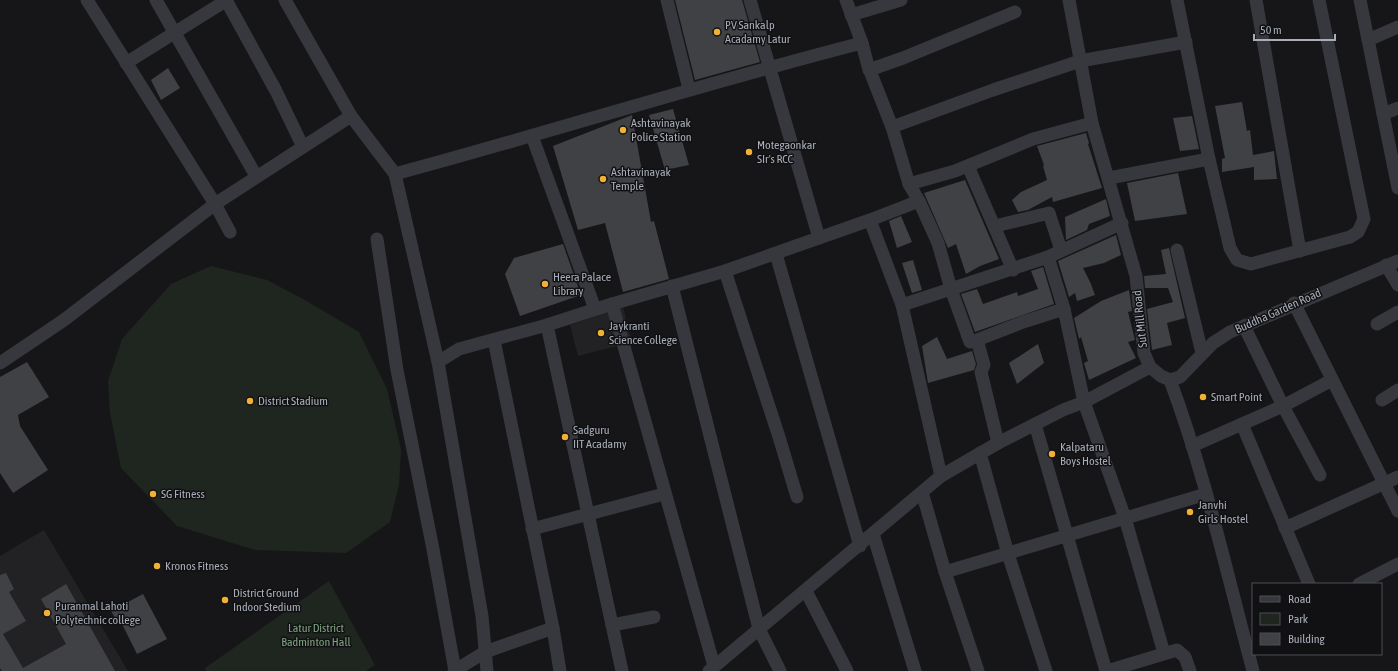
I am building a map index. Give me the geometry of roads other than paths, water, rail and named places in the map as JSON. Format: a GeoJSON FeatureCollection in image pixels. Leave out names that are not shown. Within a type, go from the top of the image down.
{"type":"FeatureCollection","features":[{"type":"Feature","properties":{"kind":"street"},"geometry":{"type":"LineString","coordinates":[[87,0],[215,204],[230,232]]}},
{"type":"Feature","properties":{"kind":"street"},"geometry":{"type":"LineString","coordinates":[[156,0],[256,176]]}},
{"type":"Feature","properties":{"kind":"street"},"geometry":{"type":"LineString","coordinates":[[126,63],[175,34],[226,0],[276,91],[303,147]]}},
{"type":"Feature","properties":{"kind":"street"},"geometry":{"type":"LineString","coordinates":[[285,0],[351,116],[395,174],[438,362],[482,616],[487,671]]}},
{"type":"Feature","properties":{"kind":"street"},"geometry":{"type":"LineString","coordinates":[[667,0],[689,89]]}},
{"type":"Feature","properties":{"kind":"street"},"geometry":{"type":"LineString","coordinates":[[750,0],[819,238]]}},
{"type":"Feature","properties":{"kind":"street"},"geometry":{"type":"LineString","coordinates":[[846,0],[862,43],[869,70],[892,127],[909,184],[919,200],[938,243],[951,289],[970,342],[1064,309]]}},
{"type":"Feature","properties":{"kind":"street"},"geometry":{"type":"LineString","coordinates":[[851,15],[901,0]]}},
{"type":"Feature","properties":{"kind":"street","name":"Sut Mill Road"},"geometry":{"type":"LineString","coordinates":[[1069,0],[1092,123],[1136,276],[1144,353],[1150,367]]}},
{"type":"Feature","properties":{"kind":"street"},"geometry":{"type":"LineString","coordinates":[[1177,0],[1209,159],[1230,248],[1238,260],[1251,264],[1355,236],[1362,227],[1364,219],[1319,0]]}},
{"type":"Feature","properties":{"kind":"street"},"geometry":{"type":"LineString","coordinates":[[1256,0],[1300,250]]}},
{"type":"Feature","properties":{"kind":"street"},"geometry":{"type":"LineString","coordinates":[[1360,0],[1398,185]]}},
{"type":"Feature","properties":{"kind":"street"},"geometry":{"type":"LineString","coordinates":[[869,70],[903,58],[1015,12]]}},
{"type":"Feature","properties":{"kind":"street"},"geometry":{"type":"LineString","coordinates":[[1368,40],[1398,27]]}},
{"type":"Feature","properties":{"kind":"street"},"geometry":{"type":"LineString","coordinates":[[892,127],[993,90],[1080,61],[1186,42]]}},
{"type":"Feature","properties":{"kind":"street"},"geometry":{"type":"LineString","coordinates":[[395,174],[532,136],[689,89],[862,43]]}},
{"type":"Feature","properties":{"kind":"street"},"geometry":{"type":"LineString","coordinates":[[1383,114],[1398,108]]}},
{"type":"Feature","properties":{"kind":"street"},"geometry":{"type":"LineString","coordinates":[[0,363],[77,311],[215,204],[256,176],[351,116]]}},
{"type":"Feature","properties":{"kind":"street"},"geometry":{"type":"LineString","coordinates":[[909,184],[956,171],[1033,139],[1092,123]]}},
{"type":"Feature","properties":{"kind":"street"},"geometry":{"type":"LineString","coordinates":[[532,136],[595,309]]}},
{"type":"Feature","properties":{"kind":"street"},"geometry":{"type":"LineString","coordinates":[[1109,178],[1209,159]]}},
{"type":"Feature","properties":{"kind":"street"},"geometry":{"type":"LineString","coordinates":[[968,166],[1013,270]]}},
{"type":"Feature","properties":{"kind":"street"},"geometry":{"type":"LineString","coordinates":[[438,362],[459,349],[547,325],[595,309],[725,271],[870,220],[919,200]]}},
{"type":"Feature","properties":{"kind":"street"},"geometry":{"type":"LineString","coordinates":[[995,226],[1049,213],[1061,250]]}},
{"type":"Feature","properties":{"kind":"street"},"geometry":{"type":"LineString","coordinates":[[870,220],[902,305],[941,476]]}},
{"type":"Feature","properties":{"kind":"street"},"geometry":{"type":"LineString","coordinates":[[902,305],[1013,270],[1048,257],[1122,223]]}},
{"type":"Feature","properties":{"kind":"street"},"geometry":{"type":"LineString","coordinates":[[377,239],[397,370],[432,544],[455,671],[485,652],[553,628]]}},
{"type":"Feature","properties":{"kind":"street"},"geometry":{"type":"LineString","coordinates":[[1177,250],[1202,353]]}},
{"type":"Feature","properties":{"kind":"street"},"geometry":{"type":"LineString","coordinates":[[776,254],[860,546]]}},
{"type":"Feature","properties":{"kind":"street"},"geometry":{"type":"LineString","coordinates":[[1048,257],[1064,309],[1084,402],[1125,518],[1164,653]]}},
{"type":"Feature","properties":{"kind":"street"},"geometry":{"type":"LineString","coordinates":[[1392,263],[1398,285]]}},
{"type":"Feature","properties":{"kind":"street","name":"Buddha Garden Road"},"geometry":{"type":"LineString","coordinates":[[1170,380],[1180,377],[1188,371],[1202,353],[1213,343],[1244,326],[1294,303],[1392,263]]}},
{"type":"Feature","properties":{"kind":"street"},"geometry":{"type":"LineString","coordinates":[[725,271],[797,497]]}},
{"type":"Feature","properties":{"kind":"street"},"geometry":{"type":"LineString","coordinates":[[672,286],[759,629],[780,671]]}},
{"type":"Feature","properties":{"kind":"street"},"geometry":{"type":"LineString","coordinates":[[1294,303],[1398,511]]}},
{"type":"Feature","properties":{"kind":"street"},"geometry":{"type":"LineString","coordinates":[[612,304],[711,669],[860,546],[941,476],[998,443],[1035,424],[1084,402],[1150,367],[1161,376],[1170,380],[1183,414],[1253,671]]}},
{"type":"Feature","properties":{"kind":"street"},"geometry":{"type":"LineString","coordinates":[[1377,324],[1398,312]]}},
{"type":"Feature","properties":{"kind":"street"},"geometry":{"type":"LineString","coordinates":[[547,325],[622,671]]}},
{"type":"Feature","properties":{"kind":"street"},"geometry":{"type":"LineString","coordinates":[[1244,326],[1283,406],[1320,475]]}},
{"type":"Feature","properties":{"kind":"street"},"geometry":{"type":"LineString","coordinates":[[494,340],[553,628],[560,671]]}},
{"type":"Feature","properties":{"kind":"street"},"geometry":{"type":"LineString","coordinates":[[977,340],[984,365],[981,372],[998,443]]}},
{"type":"Feature","properties":{"kind":"street"},"geometry":{"type":"LineString","coordinates":[[1192,446],[1283,406],[1332,380]]}},
{"type":"Feature","properties":{"kind":"street"},"geometry":{"type":"LineString","coordinates":[[1382,400],[1398,390]]}},
{"type":"Feature","properties":{"kind":"street"},"geometry":{"type":"LineString","coordinates":[[1035,424],[1106,671],[1127,668],[1164,653],[1177,650],[1181,652],[1190,671]]}},
{"type":"Feature","properties":{"kind":"street"},"geometry":{"type":"LineString","coordinates":[[1242,424],[1309,583]]}},
{"type":"Feature","properties":{"kind":"street"},"geometry":{"type":"LineString","coordinates":[[980,453],[1008,554],[1046,671]]}},
{"type":"Feature","properties":{"kind":"street"},"geometry":{"type":"LineString","coordinates":[[1285,528],[1384,485],[1398,477]]}},
{"type":"Feature","properties":{"kind":"street"},"geometry":{"type":"LineString","coordinates":[[922,492],[945,572],[978,671]]}},
{"type":"Feature","properties":{"kind":"street"},"geometry":{"type":"LineString","coordinates":[[532,529],[664,494]]}},
{"type":"Feature","properties":{"kind":"street"},"geometry":{"type":"LineString","coordinates":[[945,572],[1206,494]]}},
{"type":"Feature","properties":{"kind":"street"},"geometry":{"type":"LineString","coordinates":[[873,534],[915,671]]}},
{"type":"Feature","properties":{"kind":"street"},"geometry":{"type":"LineString","coordinates":[[1361,583],[1398,564]]}},
{"type":"Feature","properties":{"kind":"street"},"geometry":{"type":"LineString","coordinates":[[806,590],[847,671]]}},
{"type":"Feature","properties":{"kind":"street"},"geometry":{"type":"LineString","coordinates":[[612,625],[654,617]]}},
{"type":"Feature","properties":{"kind":"place","name":"PV Sankalp Acadamy Latur"},"geometry":{"type":"Point","coordinates":[717,32]}},
{"type":"Feature","properties":{"kind":"place","name":"Ashtavinayak Police Station"},"geometry":{"type":"Point","coordinates":[623,130]}},
{"type":"Feature","properties":{"kind":"place","name":"Motegaonkar SIr's RCC"},"geometry":{"type":"Point","coordinates":[749,152]}},
{"type":"Feature","properties":{"kind":"place","name":"Ashtavinayak Temple"},"geometry":{"type":"Point","coordinates":[603,179]}},
{"type":"Feature","properties":{"kind":"place","name":"Heera Palace Library"},"geometry":{"type":"Point","coordinates":[545,284]}},
{"type":"Feature","properties":{"kind":"place","name":"Jaykranti Science College"},"geometry":{"type":"Point","coordinates":[601,333]}},
{"type":"Feature","properties":{"kind":"place","name":"Smart Point"},"geometry":{"type":"Point","coordinates":[1203,397]}},
{"type":"Feature","properties":{"kind":"place","name":"District Stadium"},"geometry":{"type":"Point","coordinates":[250,401]}},
{"type":"Feature","properties":{"kind":"place","name":"Sadguru IIT Acadamy"},"geometry":{"type":"Point","coordinates":[565,437]}},
{"type":"Feature","properties":{"kind":"place","name":"Kalpataru Boys Hostel"},"geometry":{"type":"Point","coordinates":[1052,454]}},
{"type":"Feature","properties":{"kind":"place","name":"SG Fitness"},"geometry":{"type":"Point","coordinates":[153,494]}},
{"type":"Feature","properties":{"kind":"place","name":"Janvhi Girls Hostel"},"geometry":{"type":"Point","coordinates":[1190,512]}},
{"type":"Feature","properties":{"kind":"place","name":"Kronos Fitness"},"geometry":{"type":"Point","coordinates":[157,566]}},
{"type":"Feature","properties":{"kind":"place","name":"District Ground Indoor Stedium"},"geometry":{"type":"Point","coordinates":[225,600]}},
{"type":"Feature","properties":{"kind":"place","name":"Puranmal Lahoti Polytechnic college"},"geometry":{"type":"Point","coordinates":[47,613]}},
{"type":"Feature","properties":{"kind":"park label","name":"Latur District Badminton Hall"},"geometry":{"type":"Point","coordinates":[316,635]}}]}
